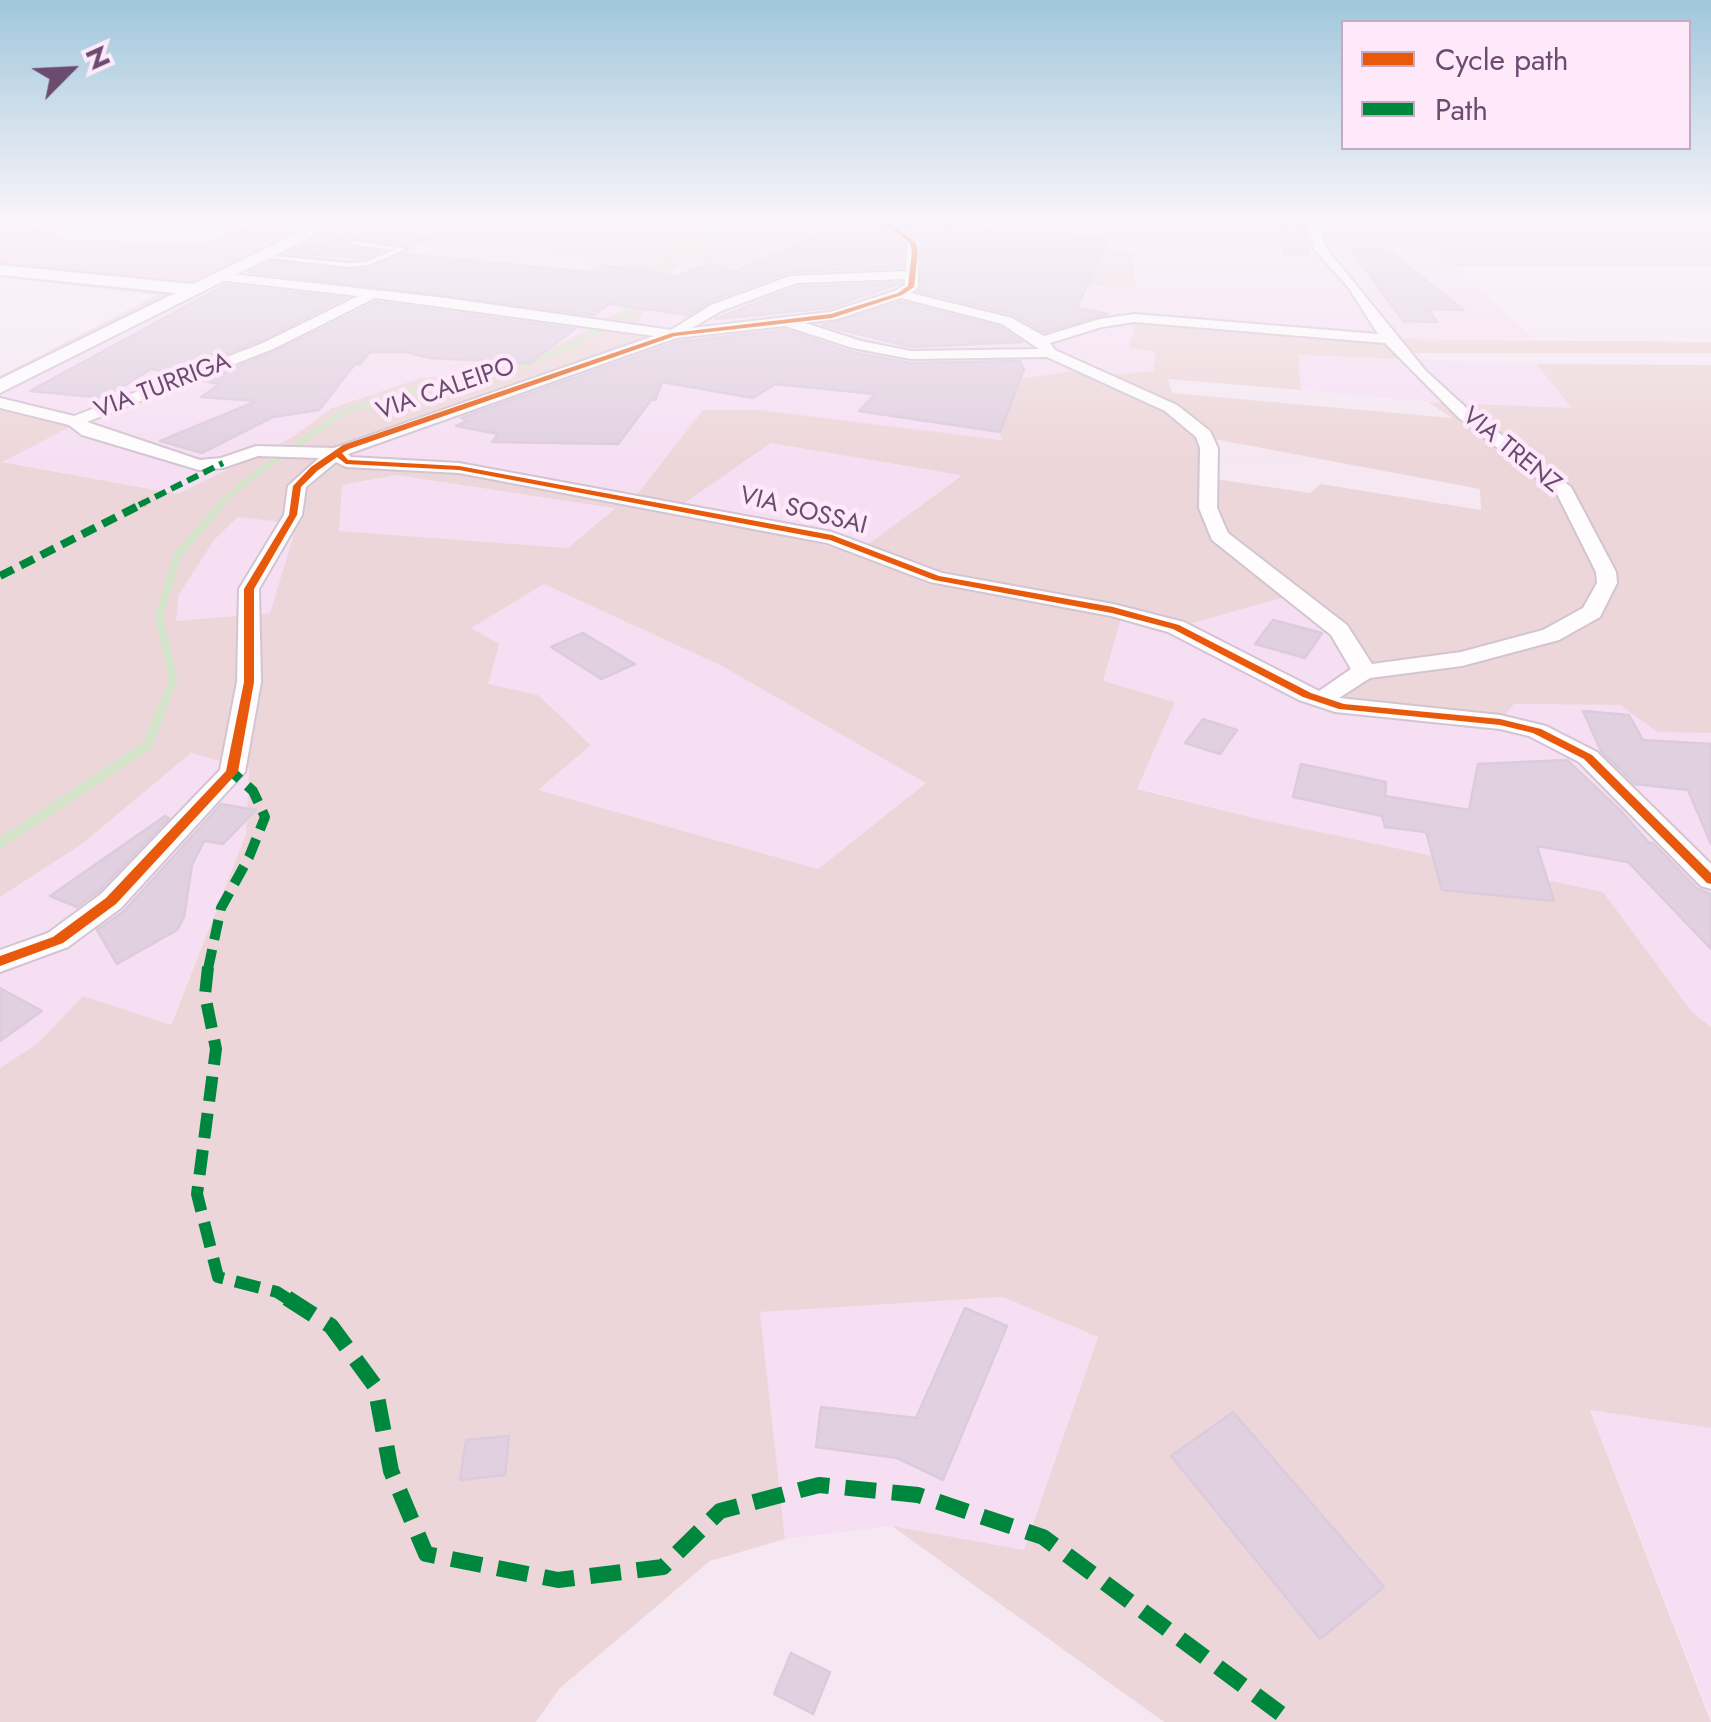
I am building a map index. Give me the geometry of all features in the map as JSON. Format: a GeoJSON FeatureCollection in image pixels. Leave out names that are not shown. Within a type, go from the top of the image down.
{"type":"FeatureCollection","features":[{"type":"Feature","properties":{"kind":"main road"},"geometry":{"type":"LineString","coordinates":[[0,387],[175,299]]}},
{"type":"Feature","properties":{"kind":"street","name":"VIA TURRIGA"},"geometry":{"type":"LineString","coordinates":[[0,402],[74,422],[268,346],[363,299]]}},
{"type":"Feature","properties":{"kind":"street"},"geometry":{"type":"LineString","coordinates":[[413,299],[674,334],[716,308],[739,299]]}},
{"type":"Feature","properties":{"kind":"street","name":"VIA CALEIPO"},"geometry":{"type":"LineString","coordinates":[[74,422],[88,431],[199,465],[224,464],[268,450],[329,452],[674,334],[832,316],[883,299]]}},
{"type":"Feature","properties":{"kind":"street"},"geometry":{"type":"LineString","coordinates":[[921,299],[1008,321],[1045,347],[1156,400],[1204,435],[1208,448],[1208,508],[1219,536],[1339,630],[1364,672]]}},
{"type":"Feature","properties":{"kind":"street","name":"VIA TRENZ"},"geometry":{"type":"LineString","coordinates":[[1323,701],[1340,685],[1364,672],[1462,659],[1535,641],[1592,612],[1607,582],[1606,572],[1564,491],[1464,415],[1389,339],[1363,299]]}},
{"type":"Feature","properties":{"kind":"street"},"geometry":{"type":"LineString","coordinates":[[787,322],[858,345],[911,355],[1045,347],[1100,323],[1134,318],[1389,339]]}},
{"type":"Feature","properties":{"kind":"street"},"geometry":{"type":"LineString","coordinates":[[0,961],[58,940],[111,901],[232,772],[249,682],[249,589],[293,515],[297,486],[329,452]]}},
{"type":"Feature","properties":{"kind":"street","name":"VIA SOSSAI"},"geometry":{"type":"LineString","coordinates":[[329,452],[346,462],[459,468],[832,538],[951,582],[1113,610],[1176,627],[1323,701],[1361,711],[1500,722],[1537,731],[1588,757],[1711,880]]}},
{"type":"Feature","properties":{"kind":"street"},"geometry":{"type":"LineString","coordinates":[[1681,850],[1711,853]]}},
{"type":"Feature","properties":{"kind":"shaded area"},"geometry":{"type":"Polygon","coordinates":[[[149,299],[186,299],[0,393],[0,376],[149,299]]]}},
{"type":"Feature","properties":{"kind":"shaded area"},"geometry":{"type":"Polygon","coordinates":[[[186,299],[624,299],[624,309],[547,351],[489,371],[421,378],[331,407],[291,438],[178,494],[0,461],[68,428],[0,410],[0,393],[186,299]]]}},
{"type":"Feature","properties":{"kind":"shaded area"},"geometry":{"type":"Polygon","coordinates":[[[624,299],[652,299],[638,322],[624,330],[664,336],[343,454],[345,466],[449,470],[631,502],[703,410],[760,410],[1002,440],[992,393],[1012,380],[1081,370],[1093,376],[1153,371],[1156,352],[1129,348],[1135,326],[1126,324],[1138,315],[1389,339],[1711,342],[1711,353],[1403,353],[1403,359],[1298,355],[1301,390],[1168,379],[1172,393],[1452,418],[1428,402],[1572,408],[1536,364],[1711,365],[1711,733],[1657,732],[1620,705],[1514,704],[1502,718],[1387,708],[1320,695],[1363,681],[1337,639],[1285,597],[1168,630],[1121,618],[1103,681],[1175,702],[1137,789],[1258,819],[1603,892],[1692,1012],[1711,1027],[1711,1428],[1590,1410],[1711,1722],[1164,1722],[892,1526],[1024,1550],[1098,1337],[1003,1297],[760,1312],[785,1539],[710,1561],[559,1689],[536,1722],[0,1722],[0,1068],[37,1044],[83,996],[171,1025],[246,834],[249,769],[191,753],[82,844],[0,897],[0,410],[70,427],[2,462],[178,494],[291,438],[331,408],[421,378],[489,371],[547,351],[624,309],[624,299]],[[1214,439],[1215,479],[1310,493],[1321,484],[1481,510],[1480,489],[1214,439]],[[771,443],[676,509],[856,553],[961,476],[960,475],[771,443]],[[396,475],[342,485],[339,531],[568,548],[614,509],[613,508],[396,475]],[[238,517],[214,540],[179,595],[176,621],[270,613],[297,524],[238,517]],[[544,584],[471,628],[499,644],[488,684],[538,695],[591,745],[538,790],[818,869],[926,783],[722,666],[544,584]]]}},
{"type":"Feature","properties":{"kind":"shaded area"},"geometry":{"type":"Polygon","coordinates":[[[647,299],[1491,299],[1535,339],[1389,339],[1127,325],[1136,326],[1156,352],[1153,371],[1093,376],[1003,440],[760,410],[631,502],[345,466],[343,454],[622,330],[647,299]]]}},
{"type":"Feature","properties":{"kind":"shaded area"},"geometry":{"type":"Polygon","coordinates":[[[1297,355],[1536,364],[1574,408],[1428,402],[1301,390],[1297,355]]]}},
{"type":"Feature","properties":{"kind":"shaded area"},"geometry":{"type":"Polygon","coordinates":[[[771,443],[962,475],[856,553],[675,509],[771,443]]]}},
{"type":"Feature","properties":{"kind":"shaded area"},"geometry":{"type":"Polygon","coordinates":[[[396,475],[614,508],[568,548],[338,531],[342,485],[396,475]]]}},
{"type":"Feature","properties":{"kind":"shaded area"},"geometry":{"type":"Polygon","coordinates":[[[239,517],[298,524],[270,613],[175,621],[179,596],[214,540],[239,517]]]}},
{"type":"Feature","properties":{"kind":"shaded area"},"geometry":{"type":"Polygon","coordinates":[[[544,584],[722,666],[927,782],[818,869],[536,790],[591,744],[538,696],[487,684],[470,628],[544,584]]]}},
{"type":"Feature","properties":{"kind":"shaded area"},"geometry":{"type":"Polygon","coordinates":[[[1285,597],[1513,704],[1620,705],[1657,732],[1711,733],[1711,1027],[1693,1012],[1258,819],[1137,788],[1103,682],[1120,618],[1169,630],[1285,597]]]}},
{"type":"Feature","properties":{"kind":"shaded area"},"geometry":{"type":"Polygon","coordinates":[[[191,753],[249,768],[246,834],[170,1025],[83,996],[37,1044],[0,1068],[0,897],[82,844],[191,753]]]}},
{"type":"Feature","properties":{"kind":"shaded area"},"geometry":{"type":"Polygon","coordinates":[[[1004,1297],[1098,1337],[1024,1551],[892,1526],[785,1539],[759,1312],[1004,1297]]]}},
{"type":"Feature","properties":{"kind":"shaded area"},"geometry":{"type":"Polygon","coordinates":[[[1590,1409],[1711,1428],[1711,1718],[1590,1409]]]}},
{"type":"Feature","properties":{"kind":"building"},"geometry":{"type":"Polygon","coordinates":[[[199,299],[342,299],[262,340],[173,374],[151,369],[105,398],[30,391],[199,299]]]}},
{"type":"Feature","properties":{"kind":"building"},"geometry":{"type":"Polygon","coordinates":[[[469,299],[714,299],[689,315],[609,304],[594,315],[469,299]]]}},
{"type":"Feature","properties":{"kind":"building"},"geometry":{"type":"Polygon","coordinates":[[[766,299],[854,299],[829,308],[715,319],[766,299]]]}},
{"type":"Feature","properties":{"kind":"building"},"geometry":{"type":"Polygon","coordinates":[[[953,299],[1081,299],[1077,308],[1108,314],[1044,332],[1013,314],[953,299]]]}},
{"type":"Feature","properties":{"kind":"building"},"geometry":{"type":"Polygon","coordinates":[[[1387,299],[1450,299],[1464,310],[1428,309],[1437,322],[1403,321],[1387,299]]]}},
{"type":"Feature","properties":{"kind":"building"},"geometry":{"type":"Polygon","coordinates":[[[376,302],[575,329],[530,363],[370,352],[360,364],[355,364],[319,410],[273,417],[202,453],[160,441],[257,401],[201,397],[220,384],[203,381],[274,352],[376,302]]]}},
{"type":"Feature","properties":{"kind":"building"},"geometry":{"type":"Polygon","coordinates":[[[901,302],[1000,327],[1022,342],[911,347],[822,325],[901,302]]]}},
{"type":"Feature","properties":{"kind":"building"},"geometry":{"type":"Polygon","coordinates":[[[785,330],[852,352],[910,363],[1020,361],[1024,369],[1000,432],[859,411],[875,394],[775,384],[753,398],[662,382],[655,400],[651,400],[618,444],[492,442],[498,434],[456,426],[467,421],[461,418],[677,342],[785,330]]]}},
{"type":"Feature","properties":{"kind":"building"},"geometry":{"type":"Polygon","coordinates":[[[1273,620],[1322,633],[1305,658],[1255,644],[1273,620]]]}},
{"type":"Feature","properties":{"kind":"building"},"geometry":{"type":"Polygon","coordinates":[[[583,633],[635,664],[601,679],[551,647],[583,633]]]}},
{"type":"Feature","properties":{"kind":"building"},"geometry":{"type":"Polygon","coordinates":[[[1583,711],[1629,715],[1643,740],[1711,744],[1711,844],[1688,790],[1635,784],[1601,751],[1583,711]]]}},
{"type":"Feature","properties":{"kind":"building"},"geometry":{"type":"Polygon","coordinates":[[[1203,719],[1237,730],[1220,754],[1185,743],[1203,719]]]}},
{"type":"Feature","properties":{"kind":"building"},"geometry":{"type":"Polygon","coordinates":[[[1567,760],[1698,889],[1711,894],[1711,949],[1628,862],[1537,846],[1554,901],[1442,890],[1426,832],[1385,827],[1382,816],[1293,797],[1301,764],[1386,782],[1385,796],[1469,810],[1478,764],[1567,760]]]}},
{"type":"Feature","properties":{"kind":"building"},"geometry":{"type":"Polygon","coordinates":[[[221,804],[256,810],[223,844],[204,841],[192,865],[184,917],[177,930],[117,964],[97,930],[124,911],[221,804]]]}},
{"type":"Feature","properties":{"kind":"building"},"geometry":{"type":"Polygon","coordinates":[[[165,816],[169,818],[99,891],[77,907],[50,896],[165,816]]]}},
{"type":"Feature","properties":{"kind":"building"},"geometry":{"type":"Polygon","coordinates":[[[0,988],[42,1011],[0,1041],[0,988]]]}},
{"type":"Feature","properties":{"kind":"building"},"geometry":{"type":"Polygon","coordinates":[[[965,1308],[1007,1326],[943,1480],[897,1458],[816,1447],[821,1407],[916,1418],[965,1308]]]}},
{"type":"Feature","properties":{"kind":"building"},"geometry":{"type":"Polygon","coordinates":[[[1233,1412],[1384,1587],[1320,1639],[1171,1456],[1233,1412]]]}},
{"type":"Feature","properties":{"kind":"building"},"geometry":{"type":"Polygon","coordinates":[[[509,1436],[505,1475],[460,1480],[466,1440],[509,1436]]]}},
{"type":"Feature","properties":{"kind":"building"},"geometry":{"type":"Polygon","coordinates":[[[791,1653],[830,1672],[813,1714],[774,1694],[791,1653]]]}},
{"type":"Feature","properties":{"kind":"waterway"},"geometry":{"type":"LineString","coordinates":[[571,345],[631,312],[634,299]]}},
{"type":"Feature","properties":{"kind":"waterway"},"geometry":{"type":"LineString","coordinates":[[219,505],[343,412],[432,385],[495,376],[577,343]]}},
{"type":"Feature","properties":{"kind":"waterway"},"geometry":{"type":"LineString","coordinates":[[162,709],[173,679],[159,616],[177,556],[222,503]]}},
{"type":"Feature","properties":{"kind":"waterway"},"geometry":{"type":"LineString","coordinates":[[0,843],[148,745],[162,707]]}},
{"type":"Feature","properties":{"kind":"marked path"},"geometry":{"type":"LineString","coordinates":[[0,576],[223,463]]}},
{"type":"Feature","properties":{"kind":"marked path"},"geometry":{"type":"LineString","coordinates":[[232,772],[253,791],[265,817],[249,857],[221,908],[210,950],[205,995],[216,1049],[197,1194],[218,1277],[277,1292],[331,1326],[375,1386],[391,1471],[426,1554],[558,1580],[663,1567],[720,1511],[819,1485],[918,1495],[1043,1537],[1292,1722]]}},
{"type":"Feature","properties":{"kind":"cycle path"},"geometry":{"type":"LineString","coordinates":[[0,961],[58,940],[111,901],[232,772],[249,682],[249,589],[293,515],[297,486],[314,469],[346,447],[674,334],[832,316],[883,299]]}},
{"type":"Feature","properties":{"kind":"cycle path"},"geometry":{"type":"LineString","coordinates":[[338,453],[346,462],[459,468],[832,538],[937,578],[1113,610],[1176,627],[1307,695],[1343,707],[1500,722],[1537,731],[1588,757],[1711,880]]}}]}
